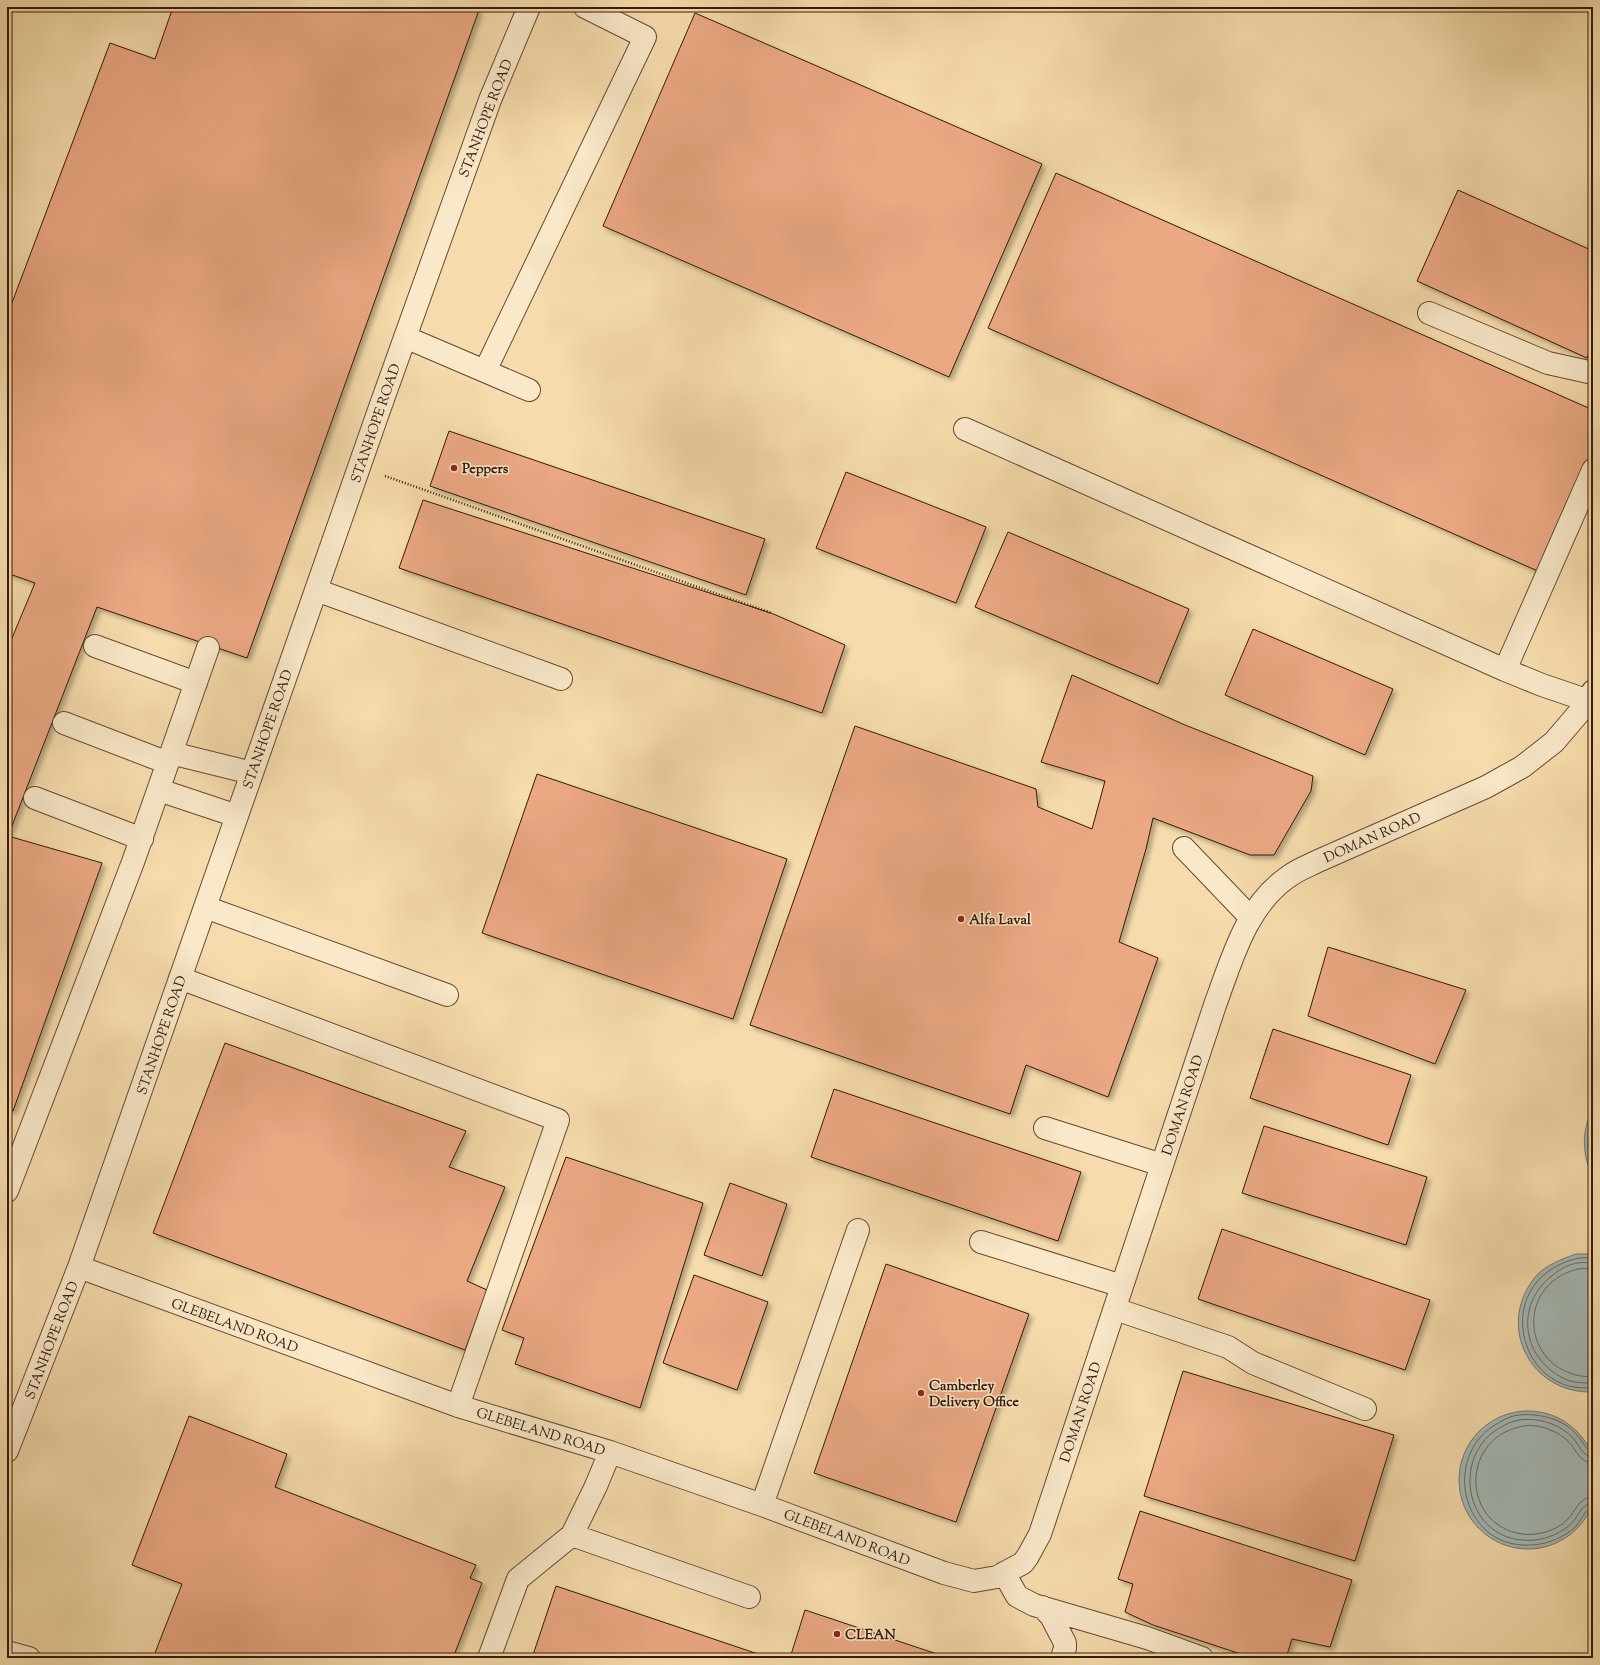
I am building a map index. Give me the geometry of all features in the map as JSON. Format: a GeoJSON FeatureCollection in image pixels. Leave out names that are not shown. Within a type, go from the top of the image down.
{"type":"FeatureCollection","features":[{"type":"Feature","properties":{"kind":"street","name":"STANHOPE ROAD"},"geometry":{"type":"LineString","coordinates":[[7,1451],[79,1267],[405,337],[490,100],[529,7]]}},
{"type":"Feature","properties":{"kind":"street"},"geometry":{"type":"LineString","coordinates":[[485,371],[645,37],[585,7]]}},
{"type":"Feature","properties":{"kind":"street"},"geometry":{"type":"LineString","coordinates":[[1429,313],[1548,363],[1593,373]]}},
{"type":"Feature","properties":{"kind":"street"},"geometry":{"type":"LineString","coordinates":[[405,337],[529,390]]}},
{"type":"Feature","properties":{"kind":"street"},"geometry":{"type":"LineString","coordinates":[[965,429],[1505,670],[1542,685],[1591,696]]}},
{"type":"Feature","properties":{"kind":"street"},"geometry":{"type":"LineString","coordinates":[[1505,670],[1593,470]]}},
{"type":"Feature","properties":{"kind":"street"},"geometry":{"type":"LineString","coordinates":[[316,590],[562,679]]}},
{"type":"Feature","properties":{"kind":"street"},"geometry":{"type":"LineString","coordinates":[[95,646],[196,684]]}},
{"type":"Feature","properties":{"kind":"street"},"geometry":{"type":"LineString","coordinates":[[7,1190],[14,1155],[142,839],[208,648]]}},
{"type":"Feature","properties":{"kind":"street","name":"DOMAN ROAD"},"geometry":{"type":"LineString","coordinates":[[1004,1573],[1023,1563],[1040,1534],[1215,1005],[1240,938],[1251,918],[1267,896],[1297,871],[1486,787],[1522,767],[1554,742],[1591,696]]}},
{"type":"Feature","properties":{"kind":"street"},"geometry":{"type":"LineString","coordinates":[[64,723],[170,758],[252,773]]}},
{"type":"Feature","properties":{"kind":"street"},"geometry":{"type":"LineString","coordinates":[[159,790],[237,816]]}},
{"type":"Feature","properties":{"kind":"street"},"geometry":{"type":"LineString","coordinates":[[35,798],[142,839]]}},
{"type":"Feature","properties":{"kind":"street"},"geometry":{"type":"LineString","coordinates":[[1184,848],[1251,918]]}},
{"type":"Feature","properties":{"kind":"street"},"geometry":{"type":"LineString","coordinates":[[205,907],[447,995]]}},
{"type":"Feature","properties":{"kind":"street"},"geometry":{"type":"LineString","coordinates":[[180,978],[558,1120],[458,1406]]}},
{"type":"Feature","properties":{"kind":"street"},"geometry":{"type":"LineString","coordinates":[[1045,1128],[1162,1165]]}},
{"type":"Feature","properties":{"kind":"street"},"geometry":{"type":"LineString","coordinates":[[762,1505],[858,1230]]}},
{"type":"Feature","properties":{"kind":"street"},"geometry":{"type":"LineString","coordinates":[[981,1242],[1122,1286]]}},
{"type":"Feature","properties":{"kind":"street","name":"GLEBELAND ROAD"},"geometry":{"type":"LineString","coordinates":[[79,1267],[458,1406],[610,1452],[762,1505],[944,1573],[974,1581],[990,1579],[1004,1573]]}},
{"type":"Feature","properties":{"kind":"street"},"geometry":{"type":"LineString","coordinates":[[1115,1309],[1228,1347],[1253,1363],[1366,1409]]}},
{"type":"Feature","properties":{"kind":"street"},"geometry":{"type":"LineString","coordinates":[[489,1658],[518,1579],[572,1535],[596,1486],[610,1452]]}},
{"type":"Feature","properties":{"kind":"street"},"geometry":{"type":"LineString","coordinates":[[572,1535],[749,1597]]}},
{"type":"Feature","properties":{"kind":"street"},"geometry":{"type":"LineString","coordinates":[[1004,1573],[1017,1596],[1042,1607],[1147,1638],[1202,1658]]}},
{"type":"Feature","properties":{"kind":"street"},"geometry":{"type":"LineString","coordinates":[[1042,1607],[1051,1616],[1065,1643],[1062,1658]]}},
{"type":"Feature","properties":{"kind":"street"},"geometry":{"type":"LineString","coordinates":[[7,1652],[28,1658]]}},
{"type":"Feature","properties":{"kind":"path"},"geometry":{"type":"LineString","coordinates":[[359,467],[770,613]]}},
{"type":"Feature","properties":{"kind":"water"},"geometry":{"type":"Polygon","coordinates":[[[1593,1109],[1593,1177],[1589,1169],[1584,1143],[1586,1126],[1593,1109]]]}},
{"type":"Feature","properties":{"kind":"water"},"geometry":{"type":"Polygon","coordinates":[[[1576,1254],[1593,1254],[1593,1392],[1571,1390],[1552,1382],[1536,1369],[1526,1353],[1519,1335],[1519,1315],[1524,1295],[1536,1276],[1549,1266],[1576,1254]]]}},
{"type":"Feature","properties":{"kind":"water"},"geometry":{"type":"Polygon","coordinates":[[[1528,1411],[1554,1416],[1577,1431],[1592,1454],[1597,1480],[1592,1506],[1577,1529],[1554,1544],[1528,1549],[1502,1544],[1479,1529],[1464,1506],[1459,1480],[1464,1454],[1479,1431],[1502,1416],[1528,1411]]]}},
{"type":"Feature","properties":{"kind":"building"},"geometry":{"type":"Polygon","coordinates":[[[173,7],[470,7],[479,10],[247,658],[97,607],[8,836],[102,863],[13,1111],[7,1109],[7,650],[35,583],[7,573],[7,316],[110,43],[155,59],[173,7]]]}},
{"type":"Feature","properties":{"kind":"building"},"geometry":{"type":"Polygon","coordinates":[[[695,13],[1042,164],[949,377],[603,226],[695,13]]]}},
{"type":"Feature","properties":{"kind":"building"},"geometry":{"type":"Polygon","coordinates":[[[1056,173],[1593,410],[1593,453],[1540,572],[988,328],[1056,173]]]}},
{"type":"Feature","properties":{"kind":"building"},"geometry":{"type":"Polygon","coordinates":[[[1458,190],[1593,251],[1593,344],[1587,358],[1417,281],[1458,190]]]}},
{"type":"Feature","properties":{"kind":"building"},"geometry":{"type":"Polygon","coordinates":[[[449,431],[765,539],[746,595],[430,486],[449,431]]]}},
{"type":"Feature","properties":{"kind":"building"},"geometry":{"type":"Polygon","coordinates":[[[846,472],[986,527],[956,603],[816,548],[846,472]]]}},
{"type":"Feature","properties":{"kind":"building"},"geometry":{"type":"Polygon","coordinates":[[[423,500],[771,613],[845,645],[822,713],[399,568],[423,500]]]}},
{"type":"Feature","properties":{"kind":"building"},"geometry":{"type":"Polygon","coordinates":[[[1008,532],[1189,609],[1158,684],[975,607],[1008,532]]]}},
{"type":"Feature","properties":{"kind":"building"},"geometry":{"type":"Polygon","coordinates":[[[1253,629],[1393,689],[1365,755],[1225,695],[1253,629]]]}},
{"type":"Feature","properties":{"kind":"building"},"geometry":{"type":"Polygon","coordinates":[[[1072,675],[1185,725],[1313,776],[1311,791],[1274,855],[1250,855],[1153,818],[1146,849],[1119,942],[1158,958],[1108,1097],[1026,1065],[1010,1114],[750,1025],[855,726],[1036,789],[1038,807],[1092,829],[1105,781],[1041,762],[1072,675]]]}},
{"type":"Feature","properties":{"kind":"building"},"geometry":{"type":"Polygon","coordinates":[[[537,774],[787,859],[733,1019],[482,933],[537,774]]]}},
{"type":"Feature","properties":{"kind":"building"},"geometry":{"type":"Polygon","coordinates":[[[1328,947],[1466,990],[1435,1064],[1308,1016],[1328,947]]]}},
{"type":"Feature","properties":{"kind":"building"},"geometry":{"type":"Polygon","coordinates":[[[1273,1029],[1411,1075],[1388,1145],[1250,1098],[1273,1029]]]}},
{"type":"Feature","properties":{"kind":"building"},"geometry":{"type":"Polygon","coordinates":[[[225,1043],[466,1131],[449,1167],[505,1187],[467,1281],[487,1290],[465,1350],[153,1233],[225,1043]]]}},
{"type":"Feature","properties":{"kind":"building"},"geometry":{"type":"Polygon","coordinates":[[[834,1089],[1081,1172],[1058,1241],[811,1157],[834,1089]]]}},
{"type":"Feature","properties":{"kind":"building"},"geometry":{"type":"Polygon","coordinates":[[[1264,1126],[1427,1177],[1406,1245],[1242,1193],[1264,1126]]]}},
{"type":"Feature","properties":{"kind":"building"},"geometry":{"type":"Polygon","coordinates":[[[566,1157],[703,1203],[640,1408],[515,1364],[524,1338],[502,1330],[566,1157]]]}},
{"type":"Feature","properties":{"kind":"building"},"geometry":{"type":"Polygon","coordinates":[[[730,1183],[787,1204],[762,1276],[704,1255],[730,1183]]]}},
{"type":"Feature","properties":{"kind":"building"},"geometry":{"type":"Polygon","coordinates":[[[1222,1229],[1430,1300],[1405,1370],[1198,1299],[1222,1229]]]}},
{"type":"Feature","properties":{"kind":"building","name":"Camberley Delivery Office"},"geometry":{"type":"Polygon","coordinates":[[[886,1264],[1029,1314],[956,1522],[814,1473],[886,1264]]]}},
{"type":"Feature","properties":{"kind":"building"},"geometry":{"type":"Polygon","coordinates":[[[694,1275],[768,1302],[737,1390],[663,1363],[694,1275]]]}},
{"type":"Feature","properties":{"kind":"building"},"geometry":{"type":"Polygon","coordinates":[[[1183,1371],[1394,1435],[1355,1561],[1144,1496],[1183,1371]]]}},
{"type":"Feature","properties":{"kind":"building"},"geometry":{"type":"Polygon","coordinates":[[[189,1416],[287,1454],[275,1487],[476,1565],[470,1578],[482,1583],[453,1658],[153,1658],[182,1584],[132,1565],[189,1416]]]}},
{"type":"Feature","properties":{"kind":"building"},"geometry":{"type":"Polygon","coordinates":[[[1140,1511],[1352,1580],[1330,1647],[1292,1639],[1286,1658],[1253,1658],[1153,1625],[1125,1612],[1133,1584],[1118,1579],[1140,1511]]]}},
{"type":"Feature","properties":{"kind":"building"},"geometry":{"type":"Polygon","coordinates":[[[556,1586],[764,1656],[764,1658],[532,1658],[556,1586]]]}},
{"type":"Feature","properties":{"kind":"building","name":"CLEAN"},"geometry":{"type":"Polygon","coordinates":[[[805,1610],[949,1658],[790,1658],[805,1610]]]}},
{"type":"Feature","properties":{"kind":"place","name":"Peppers"},"geometry":{"type":"Point","coordinates":[454,468]}},
{"type":"Feature","properties":{"kind":"place","name":"Alfa Laval"},"geometry":{"type":"Point","coordinates":[961,919]}},
{"type":"Feature","properties":{"kind":"place","name":"Camberley Delivery Office"},"geometry":{"type":"Point","coordinates":[921,1393]}},
{"type":"Feature","properties":{"kind":"place","name":"CLEAN"},"geometry":{"type":"Point","coordinates":[837,1634]}}]}
